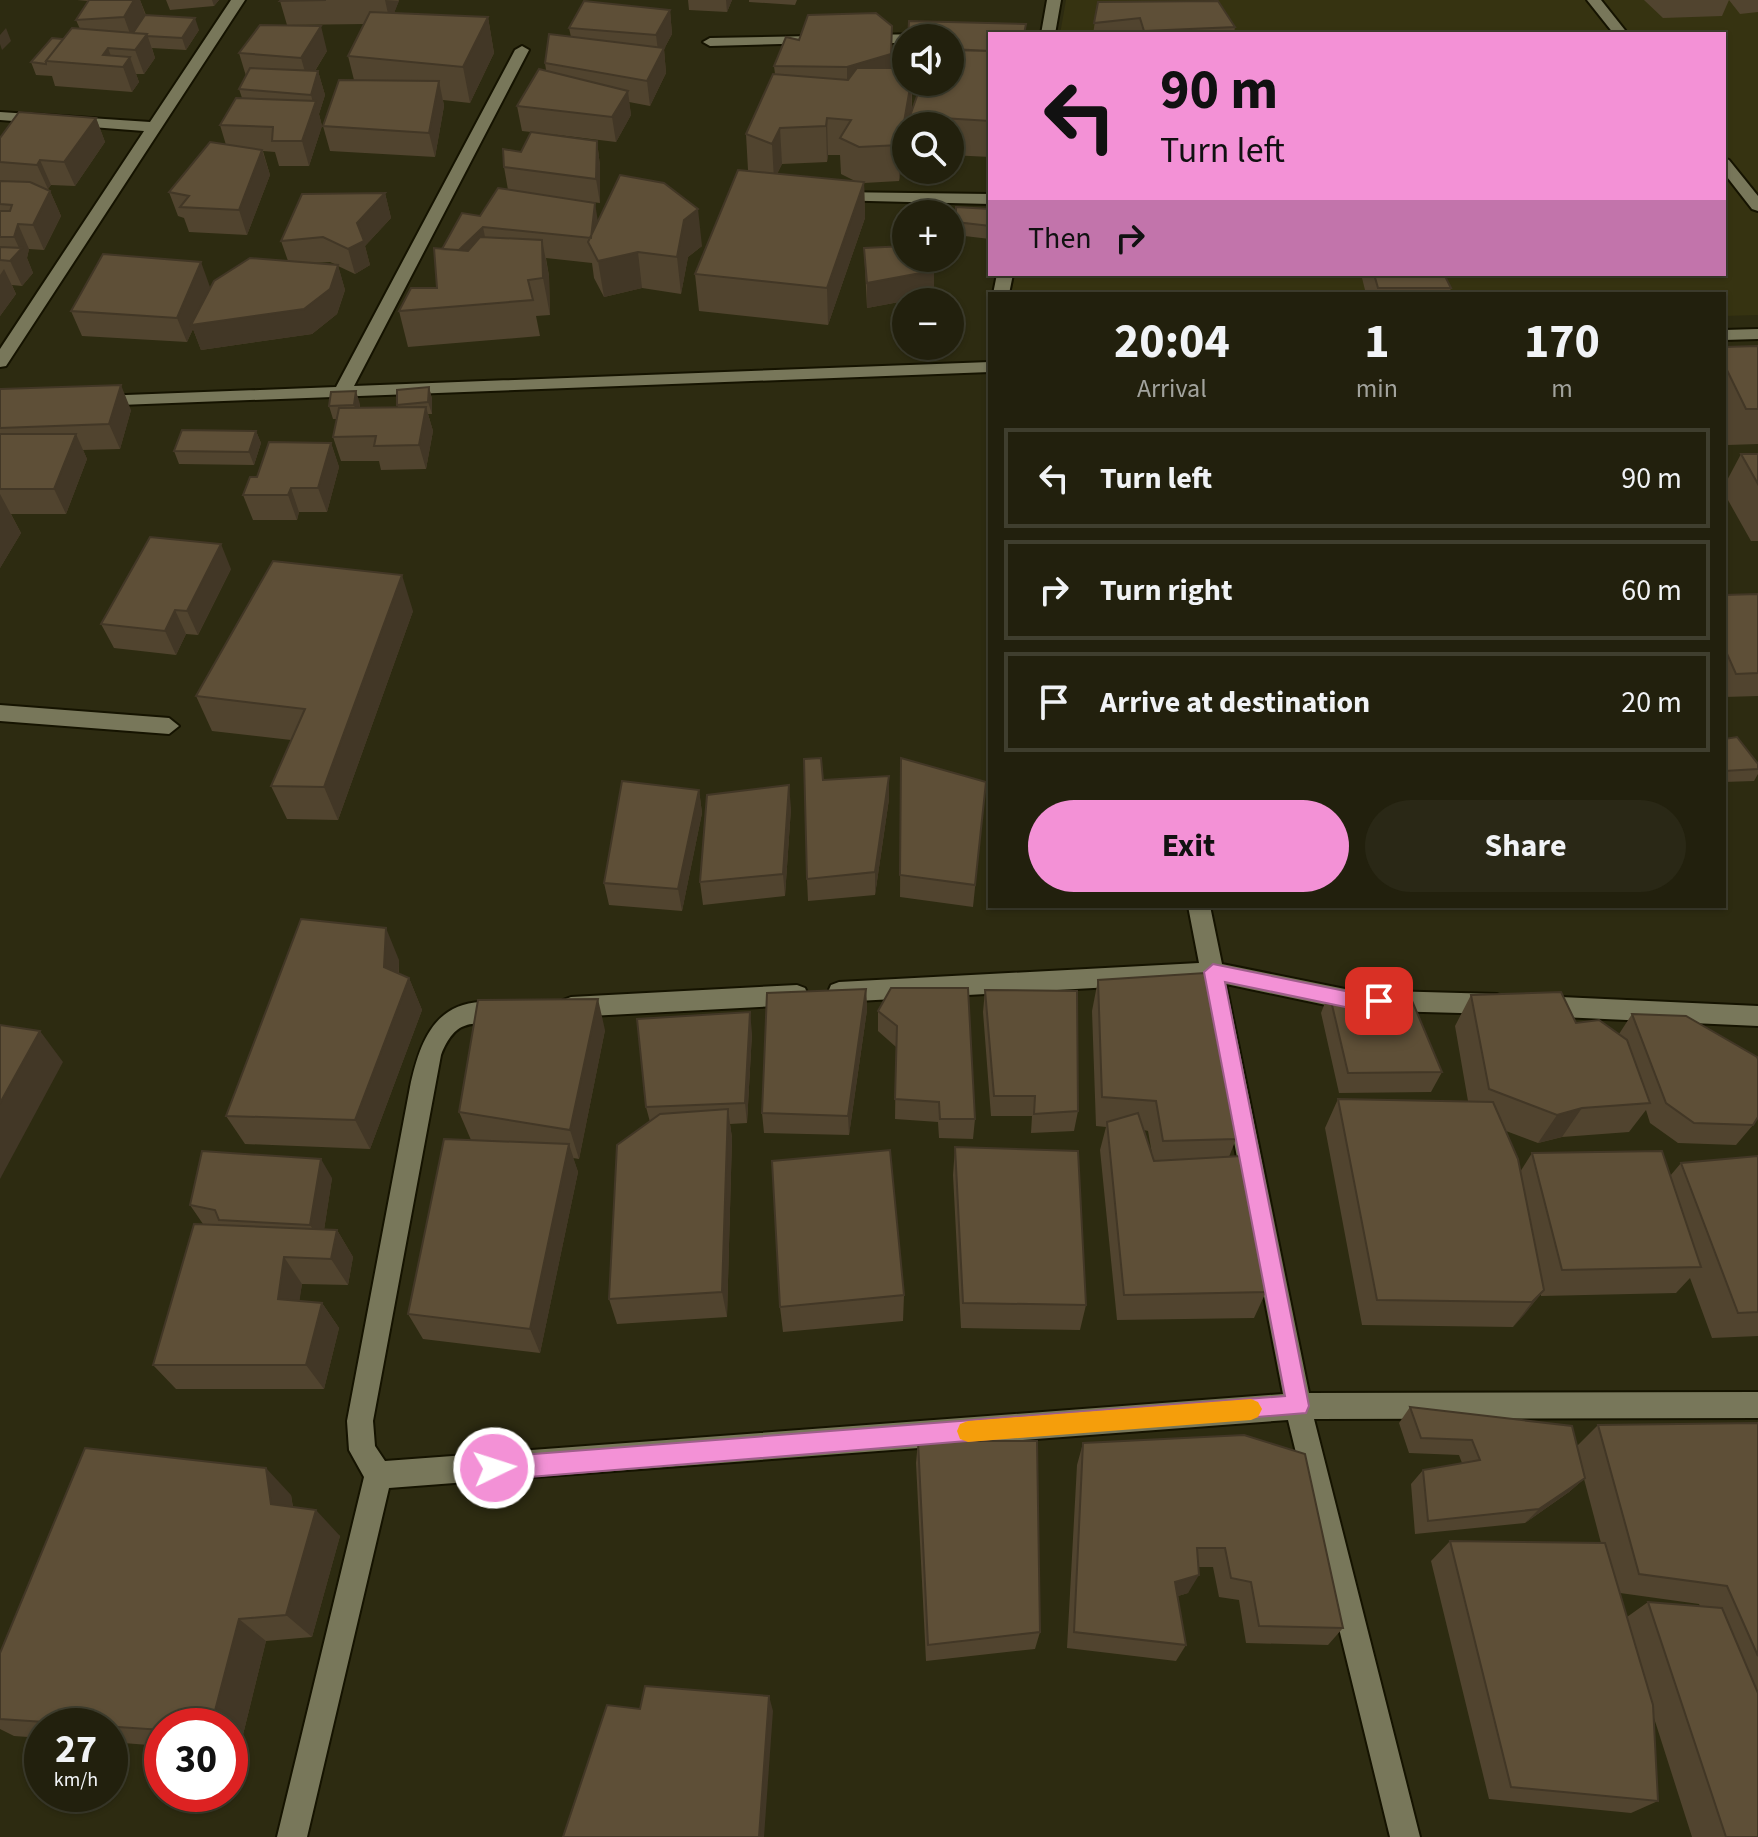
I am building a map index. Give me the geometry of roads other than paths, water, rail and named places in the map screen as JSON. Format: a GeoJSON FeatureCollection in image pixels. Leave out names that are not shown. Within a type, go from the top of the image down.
{"type":"FeatureCollection","features":[{"type":"Feature","properties":{"kind":"street"},"geometry":{"type":"LineString","coordinates":[[0,362],[238,0]]}},
{"type":"Feature","properties":{"kind":"street"},"geometry":{"type":"LineString","coordinates":[[1048,32],[1054,0]]}},
{"type":"Feature","properties":{"kind":"street"},"geometry":{"type":"LineString","coordinates":[[1594,0],[1619,32]]}},
{"type":"Feature","properties":{"kind":"street"},"geometry":{"type":"LineString","coordinates":[[710,42],[988,37]]}},
{"type":"Feature","properties":{"kind":"street"},"geometry":{"type":"LineString","coordinates":[[343,391],[522,50]]}},
{"type":"Feature","properties":{"kind":"street"},"geometry":{"type":"LineString","coordinates":[[0,116],[154,127]]}},
{"type":"Feature","properties":{"kind":"street"},"geometry":{"type":"LineString","coordinates":[[1726,166],[1758,206]]}},
{"type":"Feature","properties":{"kind":"street"},"geometry":{"type":"LineString","coordinates":[[817,197],[988,199]]}},
{"type":"Feature","properties":{"kind":"street"},"geometry":{"type":"LineString","coordinates":[[1726,335],[1758,334]]}},
{"type":"Feature","properties":{"kind":"street"},"geometry":{"type":"LineString","coordinates":[[76,403],[988,365]]}},
{"type":"Feature","properties":{"kind":"street"},"geometry":{"type":"LineString","coordinates":[[0,713],[169,726]]}},
{"type":"Feature","properties":{"kind":"street"},"geometry":{"type":"LineString","coordinates":[[1199,908],[1298,1406],[1405,1837]]}},
{"type":"Feature","properties":{"kind":"street"},"geometry":{"type":"LineString","coordinates":[[292,1837],[378,1475],[362,1450],[360,1421],[416,1115],[439,1031],[464,1013],[1213,972],[1350,1000],[1758,1016]]}},
{"type":"Feature","properties":{"kind":"street"},"geometry":{"type":"LineString","coordinates":[[378,1475],[1298,1406],[1758,1405]]}}]}
